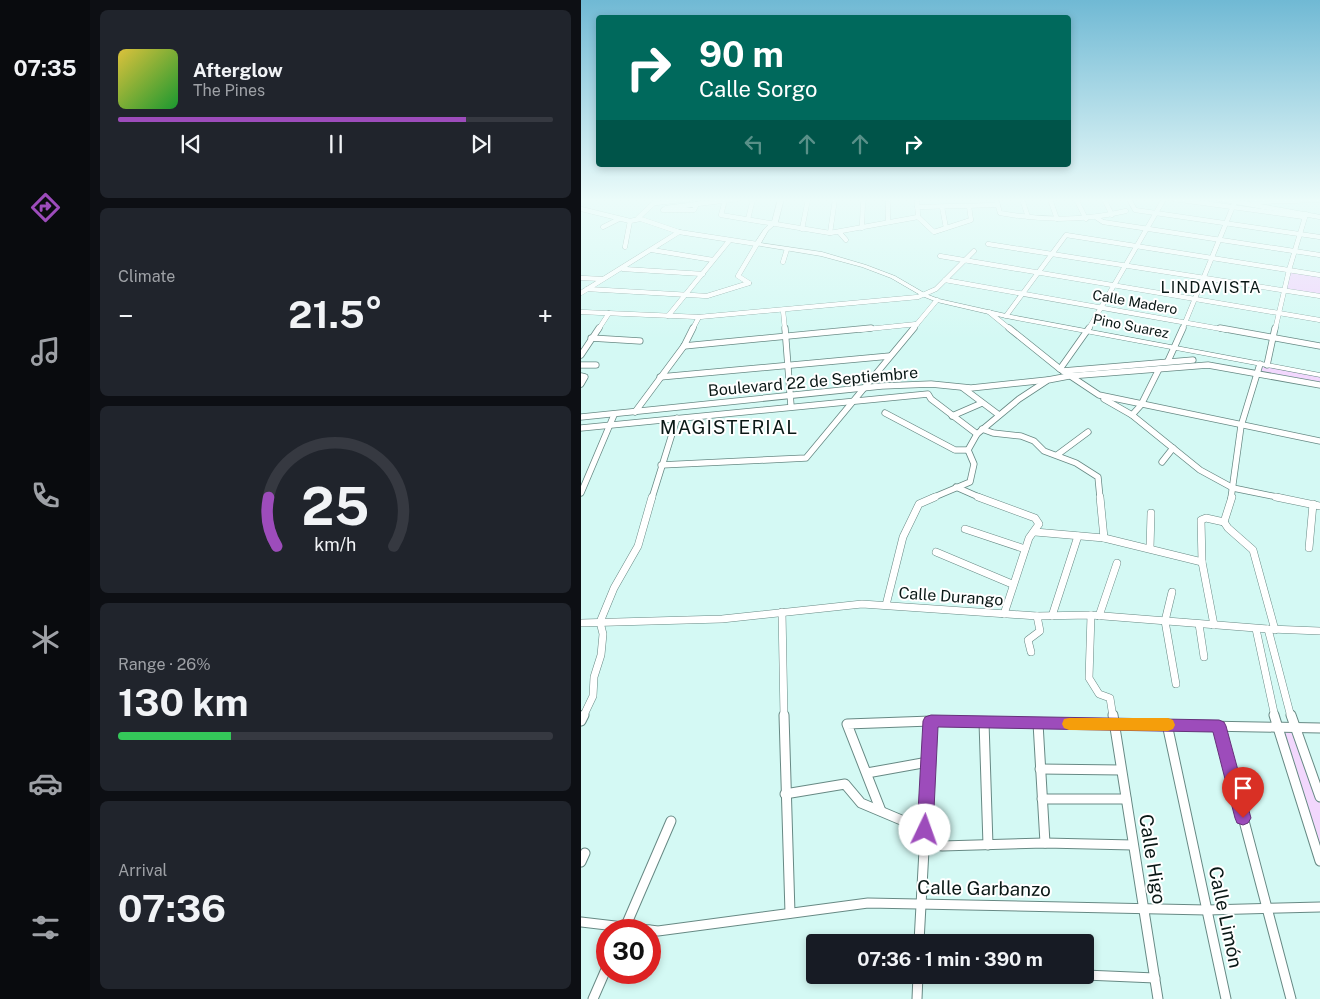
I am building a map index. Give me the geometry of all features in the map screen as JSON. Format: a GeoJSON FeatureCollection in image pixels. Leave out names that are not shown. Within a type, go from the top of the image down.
{"type":"FeatureCollection","features":[{"type":"Feature","properties":{"kind":"street"},"geometry":{"type":"LineString","coordinates":[[581,293],[659,246]]}},
{"type":"Feature","properties":{"kind":"street"},"geometry":{"type":"LineString","coordinates":[[668,316],[686,296],[725,246]]}},
{"type":"Feature","properties":{"kind":"street"},"geometry":{"type":"LineString","coordinates":[[587,289],[707,296],[749,283],[738,276],[756,246]]}},
{"type":"Feature","properties":{"kind":"street","name":"Pino Suarez"},"geometry":{"type":"LineString","coordinates":[[767,246],[822,254],[864,266],[893,277],[924,295],[937,300],[1006,316],[1320,375]]}},
{"type":"Feature","properties":{"kind":"street"},"geometry":{"type":"LineString","coordinates":[[998,246],[1320,296]]}},
{"type":"Feature","properties":{"kind":"street"},"geometry":{"type":"LineString","coordinates":[[1006,316],[1058,246]]}},
{"type":"Feature","properties":{"kind":"street"},"geometry":{"type":"LineString","coordinates":[[1061,370],[1088,330],[1137,246],[1320,275]]}},
{"type":"Feature","properties":{"kind":"street"},"geometry":{"type":"LineString","coordinates":[[1168,362],[1196,299],[1217,246]]}},
{"type":"Feature","properties":{"kind":"street"},"geometry":{"type":"LineString","coordinates":[[1257,246],[1320,255]]}},
{"type":"Feature","properties":{"kind":"street"},"geometry":{"type":"LineString","coordinates":[[1224,522],[1233,488],[1241,426],[1257,374],[1264,364],[1273,338],[1296,246]]}},
{"type":"Feature","properties":{"kind":"street"},"geometry":{"type":"LineString","coordinates":[[783,262],[787,249]]}},
{"type":"Feature","properties":{"kind":"street"},"geometry":{"type":"LineString","coordinates":[[652,250],[713,260]]}},
{"type":"Feature","properties":{"kind":"street"},"geometry":{"type":"LineString","coordinates":[[581,312],[699,317],[924,295],[936,289],[974,251]]}},
{"type":"Feature","properties":{"kind":"street"},"geometry":{"type":"LineString","coordinates":[[940,256],[1320,320]]}},
{"type":"Feature","properties":{"kind":"street"},"geometry":{"type":"LineString","coordinates":[[622,269],[703,274]]}},
{"type":"Feature","properties":{"kind":"street"},"geometry":{"type":"LineString","coordinates":[[581,278],[604,279]]}},
{"type":"Feature","properties":{"kind":"street","name":"Calle Madero"},"geometry":{"type":"LineString","coordinates":[[945,280],[1320,346]]}},
{"type":"Feature","properties":{"kind":"street"},"geometry":{"type":"LineString","coordinates":[[661,464],[806,458],[862,388],[937,300]]}},
{"type":"Feature","properties":{"kind":"street"},"geometry":{"type":"LineString","coordinates":[[783,310],[791,406]]}},
{"type":"Feature","properties":{"kind":"street"},"geometry":{"type":"LineString","coordinates":[[989,312],[1069,376],[1132,415],[1200,470],[1233,488],[1317,505],[1309,548]]}},
{"type":"Feature","properties":{"kind":"street"},"geometry":{"type":"LineString","coordinates":[[581,355],[609,314]]}},
{"type":"Feature","properties":{"kind":"street"},"geometry":{"type":"LineString","coordinates":[[635,412],[685,346],[699,317]]}},
{"type":"Feature","properties":{"kind":"street"},"geometry":{"type":"LineString","coordinates":[[685,346],[917,324]]}},
{"type":"Feature","properties":{"kind":"street"},"geometry":{"type":"LineString","coordinates":[[591,338],[640,341]]}},
{"type":"Feature","properties":{"kind":"street"},"geometry":{"type":"LineString","coordinates":[[660,377],[891,356]]}},
{"type":"Feature","properties":{"kind":"street"},"geometry":{"type":"LineString","coordinates":[[1219,367],[1224,357]]}},
{"type":"Feature","properties":{"kind":"street"},"geometry":{"type":"LineString","coordinates":[[1061,370],[1193,360]]}},
{"type":"Feature","properties":{"kind":"street"},"geometry":{"type":"LineString","coordinates":[[581,364],[596,365]]}},
{"type":"Feature","properties":{"kind":"street","name":"Boulevard 22 de Septiembre"},"geometry":{"type":"LineString","coordinates":[[581,417],[615,415],[862,388],[928,384],[963,388],[1049,380],[1069,376],[1208,365],[1320,385]]}},
{"type":"Feature","properties":{"kind":"street"},"geometry":{"type":"LineString","coordinates":[[1132,415],[1141,405],[1159,369]]}},
{"type":"Feature","properties":{"kind":"street"},"geometry":{"type":"LineString","coordinates":[[581,384],[583,376]]}},
{"type":"Feature","properties":{"kind":"street"},"geometry":{"type":"LineString","coordinates":[[886,605],[903,537],[919,504],[970,482],[974,464],[969,450],[977,434],[999,415],[1049,380]]}},
{"type":"Feature","properties":{"kind":"street"},"geometry":{"type":"LineString","coordinates":[[963,388],[999,415]]}},
{"type":"Feature","properties":{"kind":"street","name":"Boulevard 22 de Septiembre"},"geometry":{"type":"LineString","coordinates":[[581,428],[928,394],[952,416]]}},
{"type":"Feature","properties":{"kind":"street"},"geometry":{"type":"LineString","coordinates":[[1099,396],[1320,441]]}},
{"type":"Feature","properties":{"kind":"street"},"geometry":{"type":"LineString","coordinates":[[952,416],[982,403]]}},
{"type":"Feature","properties":{"kind":"street"},"geometry":{"type":"LineString","coordinates":[[885,413],[955,450],[969,450]]}},
{"type":"Feature","properties":{"kind":"street"},"geometry":{"type":"LineString","coordinates":[[581,493],[615,415]]}},
{"type":"Feature","properties":{"kind":"street"},"geometry":{"type":"LineString","coordinates":[[952,416],[977,434]]}},
{"type":"Feature","properties":{"kind":"street"},"geometry":{"type":"LineString","coordinates":[[581,721],[593,696],[594,677],[601,655],[603,634],[601,622],[614,588],[638,546],[661,464],[677,418]]}},
{"type":"Feature","properties":{"kind":"street"},"geometry":{"type":"LineString","coordinates":[[982,429],[993,433],[1021,436],[1034,441],[1044,451],[1076,463],[1098,477],[1105,538]]}},
{"type":"Feature","properties":{"kind":"street"},"geometry":{"type":"LineString","coordinates":[[1057,455],[1088,432]]}},
{"type":"Feature","properties":{"kind":"street"},"geometry":{"type":"LineString","coordinates":[[1162,462],[1173,448]]}},
{"type":"Feature","properties":{"kind":"street"},"geometry":{"type":"LineString","coordinates":[[955,488],[996,505],[1035,518],[1039,524],[1029,538],[1012,584],[1004,614]]}},
{"type":"Feature","properties":{"kind":"street"},"geometry":{"type":"LineString","coordinates":[[1150,548],[1151,513]]}},
{"type":"Feature","properties":{"kind":"street"},"geometry":{"type":"LineString","coordinates":[[1214,625],[1202,562],[1201,520],[1206,518],[1224,522],[1228,528],[1253,550],[1272,630],[1291,728],[1320,797]]}},
{"type":"Feature","properties":{"kind":"street"},"geometry":{"type":"LineString","coordinates":[[965,529],[1025,549]]}},
{"type":"Feature","properties":{"kind":"street"},"geometry":{"type":"LineString","coordinates":[[1035,532],[1105,538],[1202,562]]}},
{"type":"Feature","properties":{"kind":"street"},"geometry":{"type":"LineString","coordinates":[[1052,616],[1078,536]]}},
{"type":"Feature","properties":{"kind":"street"},"geometry":{"type":"LineString","coordinates":[[936,552],[1012,584]]}},
{"type":"Feature","properties":{"kind":"street"},"geometry":{"type":"LineString","coordinates":[[1095,616],[1117,563]]}},
{"type":"Feature","properties":{"kind":"street"},"geometry":{"type":"LineString","coordinates":[[1172,592],[1165,621],[1176,684]]}},
{"type":"Feature","properties":{"kind":"street","name":"Calle Durango"},"geometry":{"type":"LineString","coordinates":[[581,623],[722,619],[862,604],[1037,616],[1095,616],[1272,630],[1320,631]]}},
{"type":"Feature","properties":{"kind":"street"},"geometry":{"type":"LineString","coordinates":[[782,612],[785,794],[790,913]]}},
{"type":"Feature","properties":{"kind":"street"},"geometry":{"type":"LineString","coordinates":[[1031,652],[1028,640],[1040,631],[1037,616]]}},
{"type":"Feature","properties":{"kind":"street","name":"Calle Higo"},"geometry":{"type":"LineString","coordinates":[[1095,616],[1089,678],[1099,694],[1110,698],[1158,999]]}},
{"type":"Feature","properties":{"kind":"street"},"geometry":{"type":"LineString","coordinates":[[1199,624],[1204,656]]}},
{"type":"Feature","properties":{"kind":"street"},"geometry":{"type":"LineString","coordinates":[[1256,629],[1277,728],[1320,861]]}},
{"type":"Feature","properties":{"kind":"street"},"geometry":{"type":"LineString","coordinates":[[881,811],[847,724],[931,721],[1320,728]]}},
{"type":"Feature","properties":{"kind":"street"},"geometry":{"type":"LineString","coordinates":[[919,934],[931,721]]}},
{"type":"Feature","properties":{"kind":"street"},"geometry":{"type":"LineString","coordinates":[[984,722],[988,845]]}},
{"type":"Feature","properties":{"kind":"street"},"geometry":{"type":"LineString","coordinates":[[1038,723],[1045,843]]}},
{"type":"Feature","properties":{"kind":"street","name":"Calle Limón"},"geometry":{"type":"LineString","coordinates":[[1167,724],[1226,999]]}},
{"type":"Feature","properties":{"kind":"street"},"geometry":{"type":"LineString","coordinates":[[1219,726],[1291,999]]}},
{"type":"Feature","properties":{"kind":"street"},"geometry":{"type":"LineString","coordinates":[[867,773],[928,762]]}},
{"type":"Feature","properties":{"kind":"street"},"geometry":{"type":"LineString","coordinates":[[1040,769],[1121,770]]}},
{"type":"Feature","properties":{"kind":"street"},"geometry":{"type":"LineString","coordinates":[[785,794],[845,784],[861,803],[925,830]]}},
{"type":"Feature","properties":{"kind":"street"},"geometry":{"type":"LineString","coordinates":[[1042,799],[1126,799]]}},
{"type":"Feature","properties":{"kind":"street"},"geometry":{"type":"LineString","coordinates":[[628,919],[671,821]]}},
{"type":"Feature","properties":{"kind":"street"},"geometry":{"type":"LineString","coordinates":[[942,846],[1045,843],[1133,845]]}},
{"type":"Feature","properties":{"kind":"street"},"geometry":{"type":"LineString","coordinates":[[581,862],[585,853]]}},
{"type":"Feature","properties":{"kind":"street","name":"Calle Garbanzo"},"geometry":{"type":"LineString","coordinates":[[661,931],[868,903],[1144,907],[1207,910],[1320,907]]}},
{"type":"Feature","properties":{"kind":"street","name":"Calle Garbanzo"},"geometry":{"type":"LineString","coordinates":[[581,922],[596,924]]}},
{"type":"Feature","properties":{"kind":"street"},"geometry":{"type":"LineString","coordinates":[[1094,975],[1155,978]]}},
{"type":"Feature","properties":{"kind":"street"},"geometry":{"type":"LineString","coordinates":[[593,999],[600,984]]}},
{"type":"Feature","properties":{"kind":"street"},"geometry":{"type":"LineString","coordinates":[[917,999],[918,984]]}},
{"type":"Feature","properties":{"kind":"shaded area"},"geometry":{"type":"Polygon","coordinates":[[[1290,270],[1320,275],[1320,296],[1286,291],[1290,270]]]}},
{"type":"Feature","properties":{"kind":"shaded area"},"geometry":{"type":"Polygon","coordinates":[[[1260,364],[1320,375],[1320,385],[1257,374],[1260,364]]]}},
{"type":"Feature","properties":{"kind":"shaded area"},"geometry":{"type":"Polygon","coordinates":[[[1277,728],[1294,728],[1320,797],[1320,861],[1277,728]]]}},
{"type":"Feature","properties":{"kind":"slow traffic"},"geometry":{"type":"LineString","coordinates":[[1069,724],[1168,725]]}},
{"type":"Feature","properties":{"kind":"district","name":"LINDAVISTA"},"geometry":{"type":"Point","coordinates":[1211,287]}},
{"type":"Feature","properties":{"kind":"district","name":"MAGISTERIAL"},"geometry":{"type":"Point","coordinates":[729,427]}},
{"type":"Feature","properties":{"kind":"route"},"geometry":{"type":"LineString","coordinates":[[925,830],[931,721],[1219,726],[1243,818]]}}]}
